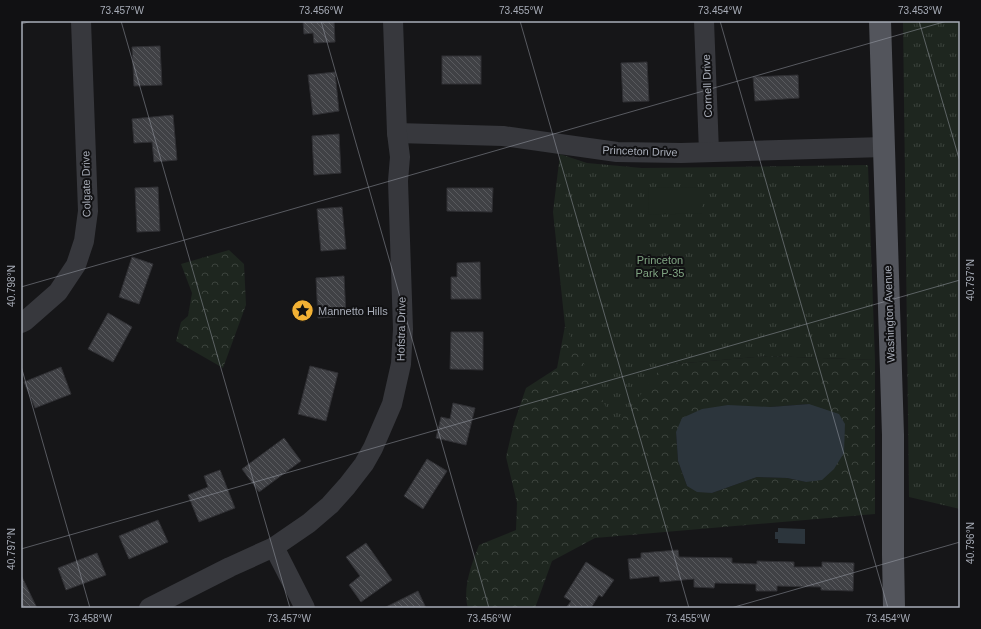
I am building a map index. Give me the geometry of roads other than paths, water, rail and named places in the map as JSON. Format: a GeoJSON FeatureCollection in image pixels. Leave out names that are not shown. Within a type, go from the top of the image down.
{"type":"FeatureCollection","features":[{"type":"Feature","properties":{"kind":"main road","name":"Washington Avenue"},"geometry":{"type":"LineString","coordinates":[[880,21],[893,434],[894,608]]}},
{"type":"Feature","properties":{"kind":"street","name":"Colgate Drive"},"geometry":{"type":"LineString","coordinates":[[21,323],[26,321],[58,292],[76,265],[84,241],[88,211],[81,21]]}},
{"type":"Feature","properties":{"kind":"street","name":"Hofstra Drive"},"geometry":{"type":"LineString","coordinates":[[149,608],[230,567],[274,547],[309,523],[330,505],[364,464],[373,448],[392,404],[401,364],[403,329],[398,181],[400,157],[397,132],[393,21]]}},
{"type":"Feature","properties":{"kind":"street","name":"Cornell Drive"},"geometry":{"type":"LineString","coordinates":[[704,21],[709,152]]}},
{"type":"Feature","properties":{"kind":"street","name":"Princeton Drive"},"geometry":{"type":"LineString","coordinates":[[397,132],[503,136],[617,152],[681,153],[884,147]]}},
{"type":"Feature","properties":{"kind":"street"},"geometry":{"type":"LineString","coordinates":[[274,547],[305,608]]}},
{"type":"Feature","properties":{"kind":"place","name":"Mannetto Hills"},"geometry":{"type":"Point","coordinates":[302,311]}},
{"type":"Feature","properties":{"kind":"park label","name":"Princeton Park P-35"},"geometry":{"type":"Point","coordinates":[660,266]}}]}
